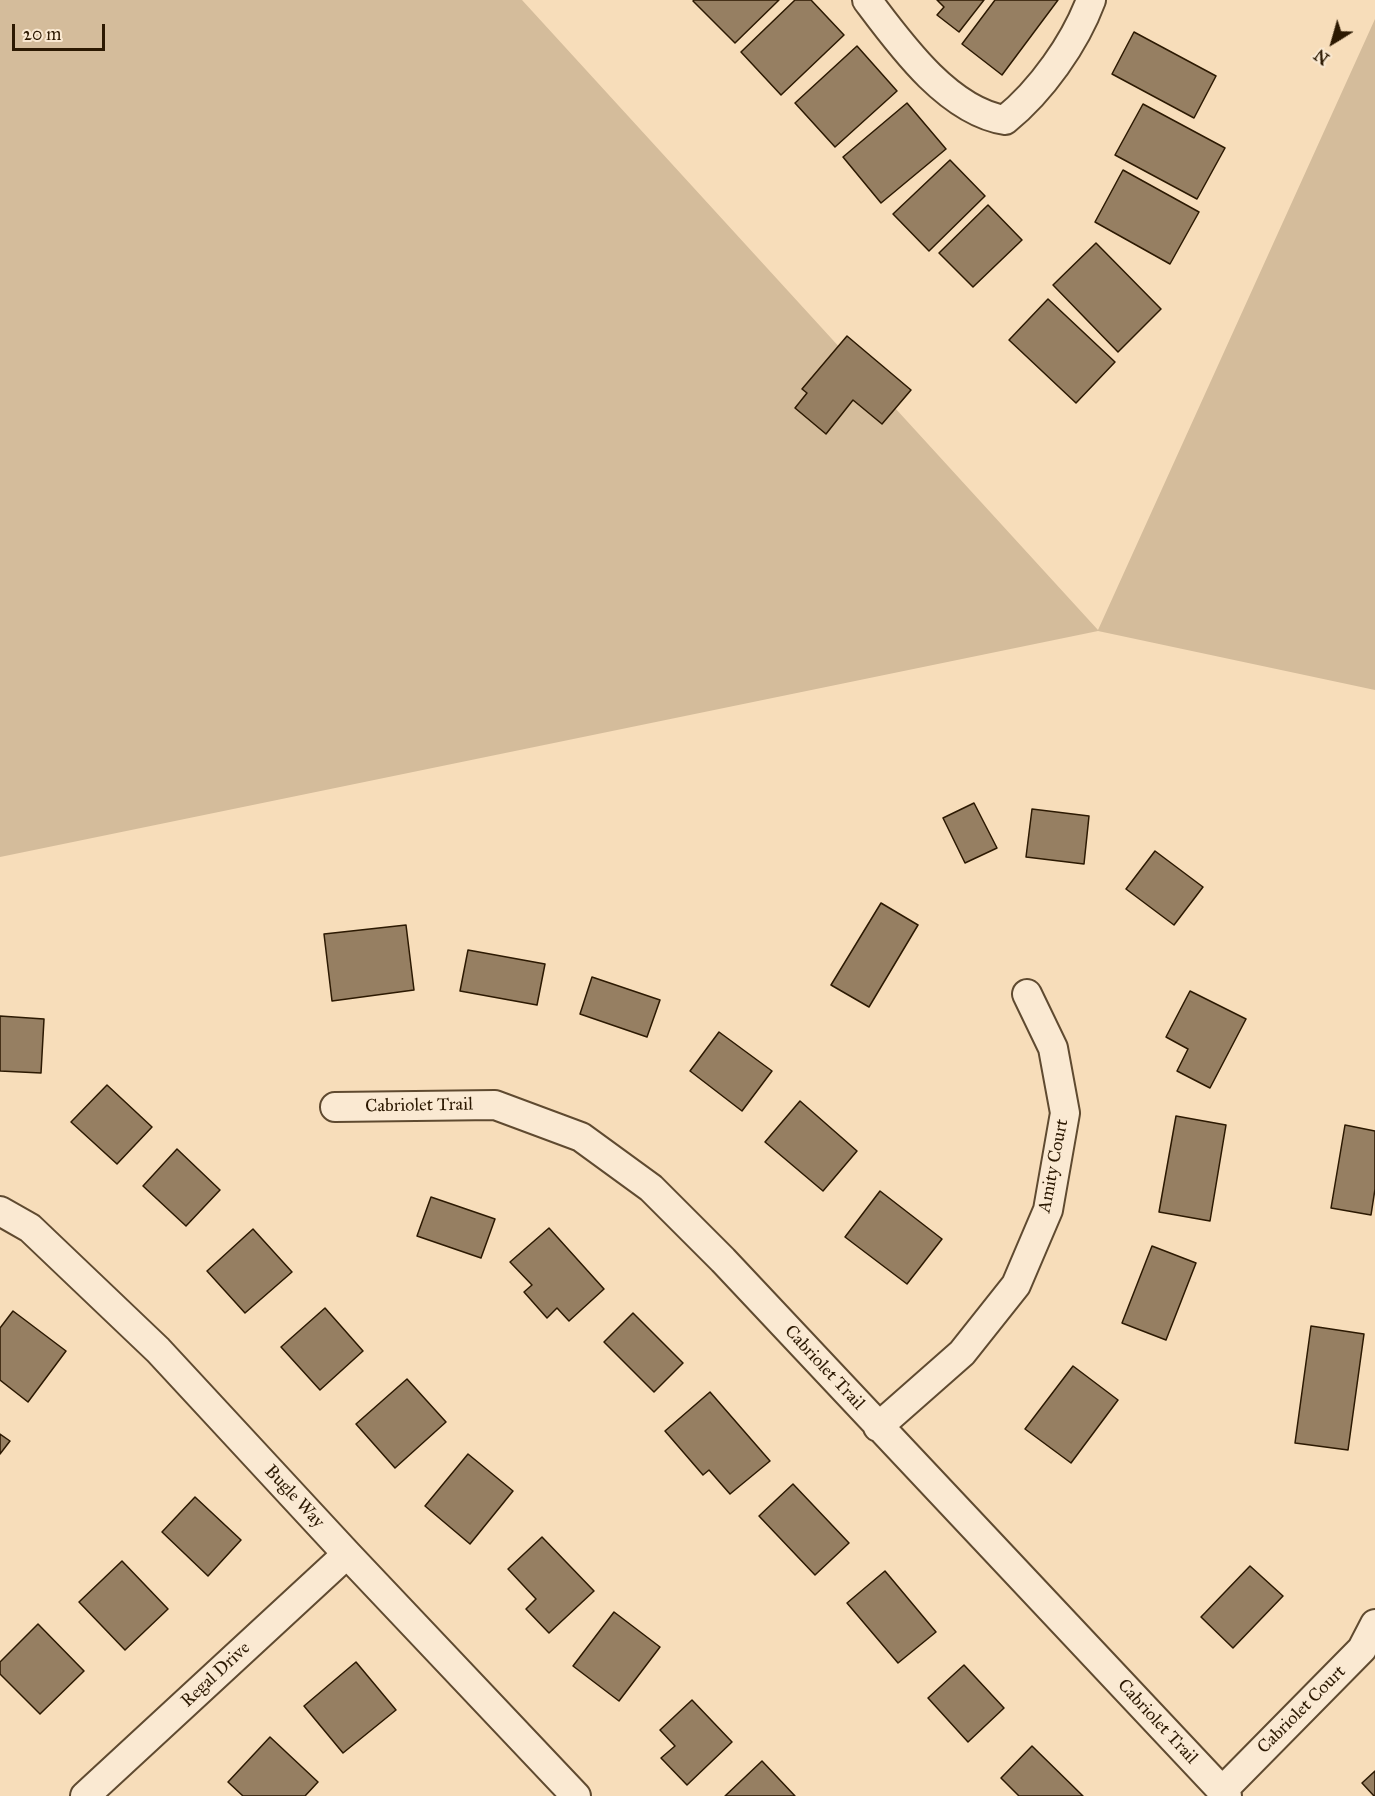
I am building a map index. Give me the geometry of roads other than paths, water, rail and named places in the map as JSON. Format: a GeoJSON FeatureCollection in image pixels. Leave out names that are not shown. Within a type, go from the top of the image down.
{"type":"FeatureCollection","features":[{"type":"Feature","properties":{"kind":"street"},"geometry":{"type":"LineString","coordinates":[[867,0],[921,67],[969,108],[989,117],[1005,120],[1025,104],[1047,75],[1083,21],[1091,0]]}},
{"type":"Feature","properties":{"kind":"street","name":"Amity Court"},"geometry":{"type":"LineString","coordinates":[[878,1426],[962,1353],[1016,1285],[1048,1210],[1065,1113],[1053,1048],[1027,994]]}},
{"type":"Feature","properties":{"kind":"street","name":"Cabriolet Trail"},"geometry":{"type":"LineString","coordinates":[[335,1107],[495,1105],[581,1137],[651,1188],[723,1260],[1224,1793]]}},
{"type":"Feature","properties":{"kind":"street","name":"Bugle Way"},"geometry":{"type":"LineString","coordinates":[[0,1211],[30,1228],[158,1350],[346,1554],[576,1796]]}},
{"type":"Feature","properties":{"kind":"street","name":"Regal Drive"},"geometry":{"type":"LineString","coordinates":[[85,1796],[346,1554]]}},
{"type":"Feature","properties":{"kind":"street","name":"Cabriolet Court"},"geometry":{"type":"LineString","coordinates":[[1224,1793],[1362,1649],[1375,1624]]}}]}
